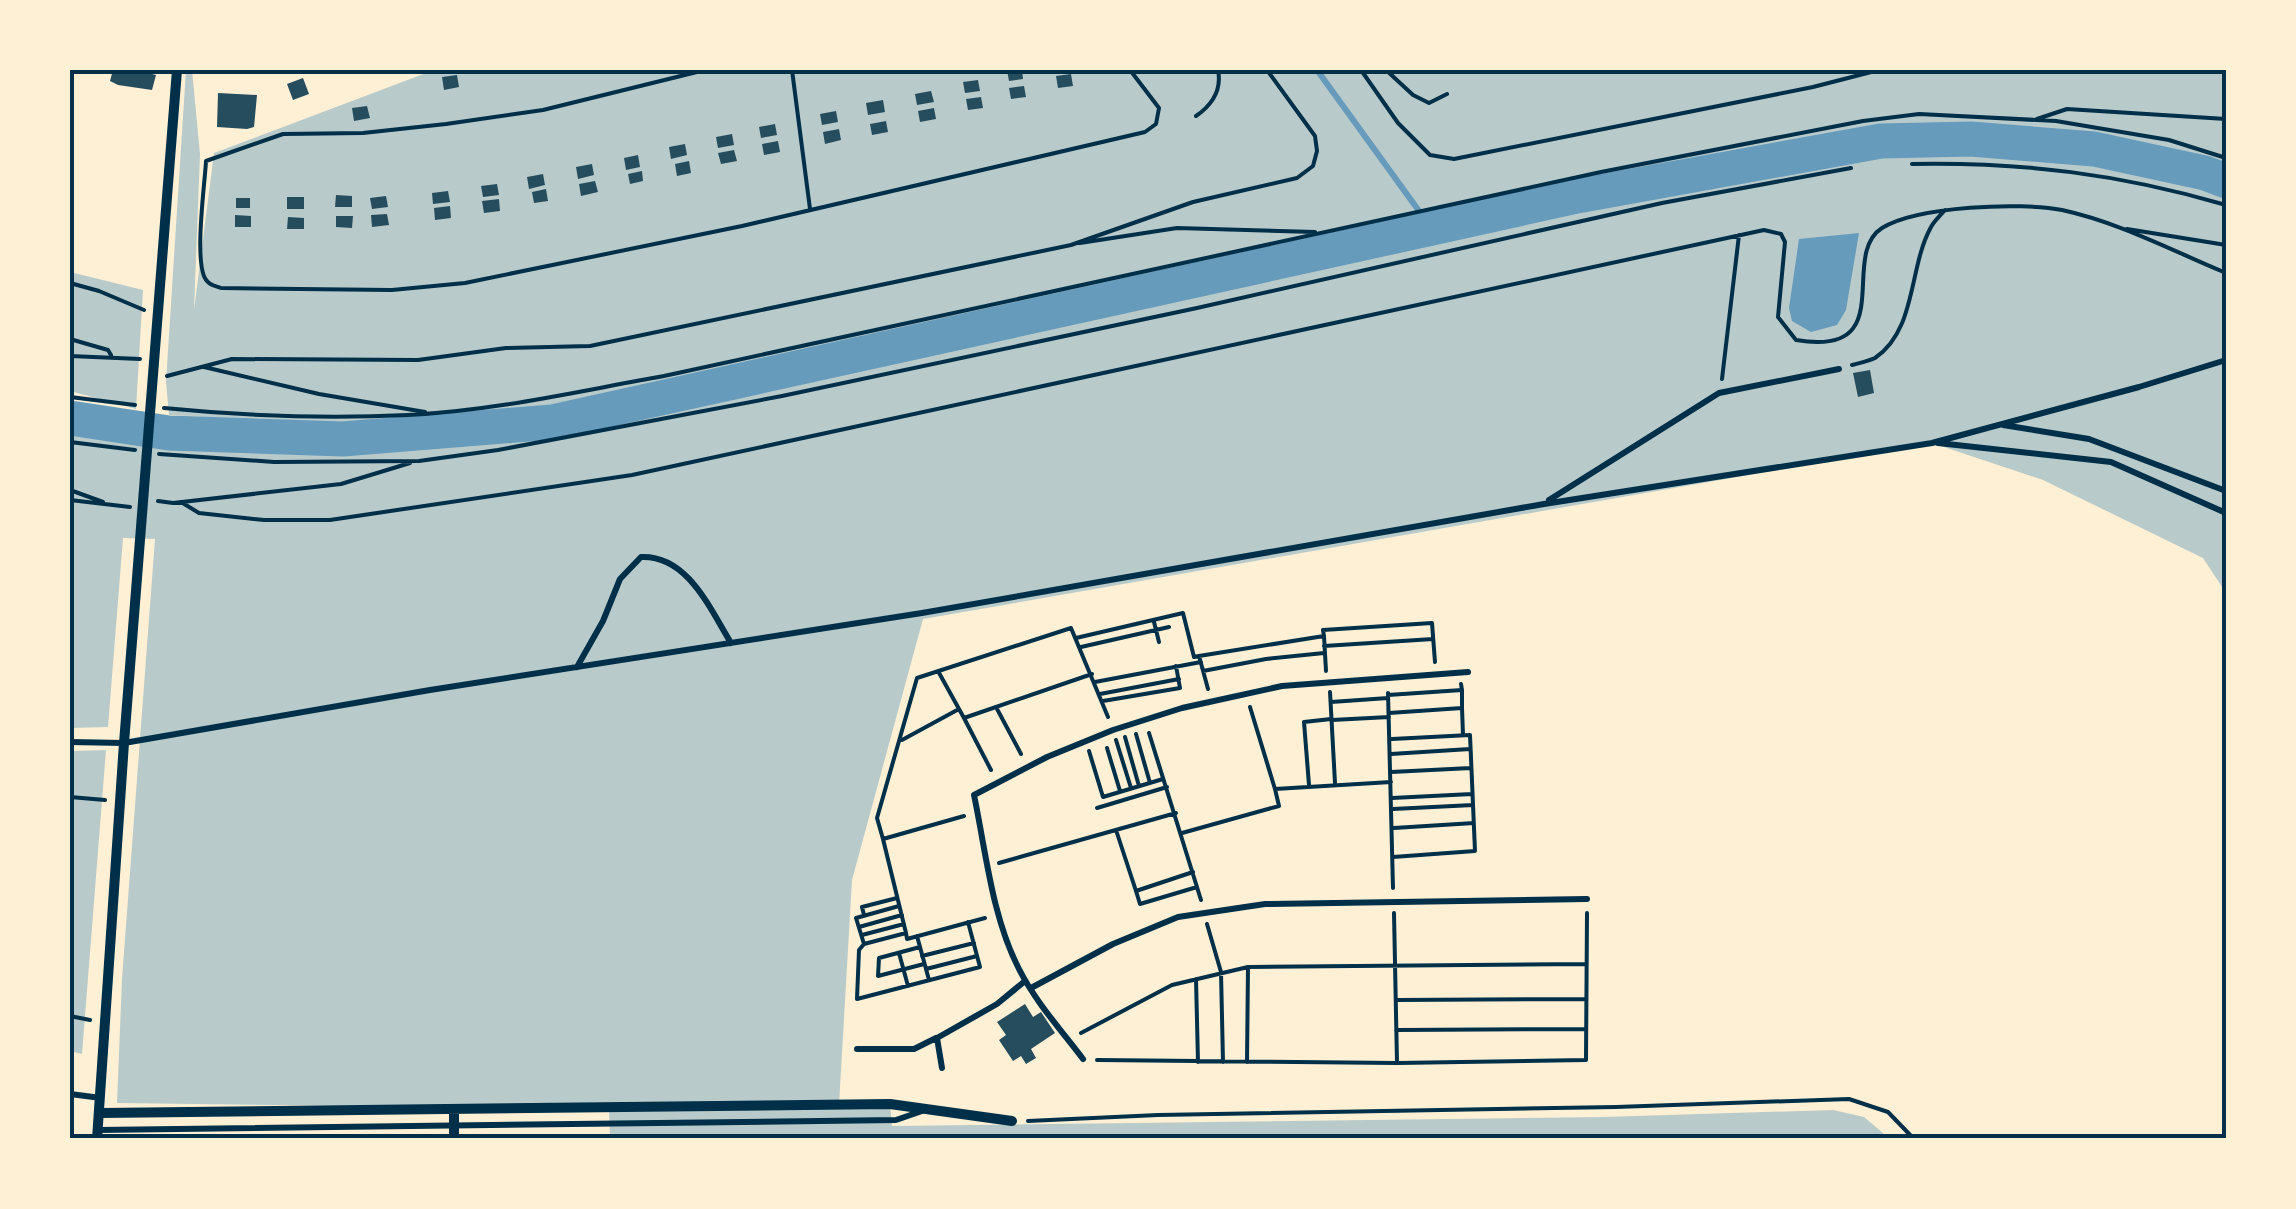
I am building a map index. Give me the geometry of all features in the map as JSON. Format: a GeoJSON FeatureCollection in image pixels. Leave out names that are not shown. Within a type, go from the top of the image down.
{"type":"FeatureCollection","features":[{"type":"Feature","properties":{"kind":"street"},"geometry":{"type":"LineString","coordinates":[[98,1135],[124,743],[178,70]]}},
{"type":"Feature","properties":{"kind":"street"},"geometry":{"type":"LineString","coordinates":[[100,1113],[890,1104],[1012,1121]]}},
{"type":"Feature","properties":{"kind":"street"},"geometry":{"type":"LineString","coordinates":[[454,1109],[454,1139]]}},
{"type":"Feature","properties":{"kind":"lane"},"geometry":{"type":"LineString","coordinates":[[70,742],[124,743],[1932,442],[2226,360]]}},
{"type":"Feature","properties":{"kind":"lane"},"geometry":{"type":"LineString","coordinates":[[1544,504],[1719,393],[1839,369]]}},
{"type":"Feature","properties":{"kind":"lane"},"geometry":{"type":"LineString","coordinates":[[1997,424],[2088,439],[2226,491]]}},
{"type":"Feature","properties":{"kind":"lane"},"geometry":{"type":"LineString","coordinates":[[1932,442],[2111,462],[2226,514]]}},
{"type":"Feature","properties":{"kind":"lane"},"geometry":{"type":"LineString","coordinates":[[578,667],[620,579],[632,562],[641,557],[660,556],[678,566],[731,643]]}},
{"type":"Feature","properties":{"kind":"lane"},"geometry":{"type":"LineString","coordinates":[[1083,1059],[1028,984],[999,914],[974,795],[1102,734],[1246,693],[1464,672]]}},
{"type":"Feature","properties":{"kind":"lane"},"geometry":{"type":"LineString","coordinates":[[857,1050],[914,1049],[1028,984],[1178,917],[1265,904],[1586,899]]}},
{"type":"Feature","properties":{"kind":"lane"},"geometry":{"type":"LineString","coordinates":[[937,1038],[942,1068]]}},
{"type":"Feature","properties":{"kind":"lane"},"geometry":{"type":"LineString","coordinates":[[70,1094],[101,1098]]}},
{"type":"Feature","properties":{"kind":"lane"},"geometry":{"type":"LineString","coordinates":[[98,1135],[896,1120],[928,1109]]}},
{"type":"Feature","properties":{"kind":"path"},"geometry":{"type":"LineString","coordinates":[[705,70],[543,110],[363,133],[283,134],[206,161],[201,259],[204,277],[221,288],[392,290],[429,286],[536,269],[810,210],[1145,132],[1156,124],[1159,108],[1130,70]]}},
{"type":"Feature","properties":{"kind":"path"},"geometry":{"type":"LineString","coordinates":[[792,70],[810,210]]}},
{"type":"Feature","properties":{"kind":"path"},"geometry":{"type":"LineString","coordinates":[[1196,116],[1208,108],[1218,89],[1218,70]]}},
{"type":"Feature","properties":{"kind":"path"},"geometry":{"type":"LineString","coordinates":[[1070,244],[1193,202],[1297,178],[1313,166],[1315,136],[1268,70]]}},
{"type":"Feature","properties":{"kind":"path"},"geometry":{"type":"LineString","coordinates":[[1360,70],[1398,122],[1430,155],[1454,158],[1813,88],[1880,70]]}},
{"type":"Feature","properties":{"kind":"path"},"geometry":{"type":"LineString","coordinates":[[1386,70],[1412,96],[1429,103],[1447,94]]}},
{"type":"Feature","properties":{"kind":"path"},"geometry":{"type":"LineString","coordinates":[[2035,120],[2067,109],[2226,118]]}},
{"type":"Feature","properties":{"kind":"path"},"geometry":{"type":"LineString","coordinates":[[161,408],[317,417],[430,413],[508,404],[664,376],[1766,138],[1919,114],[2035,120],[2169,140],[2226,158]]}},
{"type":"Feature","properties":{"kind":"path"},"geometry":{"type":"LineString","coordinates":[[1912,164],[2070,169],[2226,205]]}},
{"type":"Feature","properties":{"kind":"path"},"geometry":{"type":"LineString","coordinates":[[70,500],[113,505],[180,502],[340,484],[419,461],[782,396],[1197,308],[1643,207],[1851,168]]}},
{"type":"Feature","properties":{"kind":"path"},"geometry":{"type":"LineString","coordinates":[[180,502],[199,513],[264,520],[330,520],[632,475],[1764,230],[1781,234],[1786,242],[1778,317],[1796,340],[1815,343],[1848,333],[1854,325],[1861,312],[1865,266],[1880,229],[1944,210],[2060,210],[2226,273]]}},
{"type":"Feature","properties":{"kind":"path"},"geometry":{"type":"LineString","coordinates":[[1839,369],[1874,358],[1888,345],[1905,316],[1930,229],[1944,210]]}},
{"type":"Feature","properties":{"kind":"path"},"geometry":{"type":"LineString","coordinates":[[2110,226],[2226,245]]}},
{"type":"Feature","properties":{"kind":"path"},"geometry":{"type":"LineString","coordinates":[[153,378],[179,375],[232,359],[418,360],[506,348],[590,346],[1070,244],[1177,228],[1323,232]]}},
{"type":"Feature","properties":{"kind":"path"},"geometry":{"type":"LineString","coordinates":[[1719,393],[1726,363],[1739,235]]}},
{"type":"Feature","properties":{"kind":"path"},"geometry":{"type":"LineString","coordinates":[[70,283],[99,291],[134,308],[159,313]]}},
{"type":"Feature","properties":{"kind":"path"},"geometry":{"type":"LineString","coordinates":[[70,340],[108,350],[112,357]]}},
{"type":"Feature","properties":{"kind":"path"},"geometry":{"type":"LineString","coordinates":[[70,356],[155,360]]}},
{"type":"Feature","properties":{"kind":"path"},"geometry":{"type":"LineString","coordinates":[[202,366],[319,394],[430,413]]}},
{"type":"Feature","properties":{"kind":"path"},"geometry":{"type":"LineString","coordinates":[[70,397],[144,406]]}},
{"type":"Feature","properties":{"kind":"path"},"geometry":{"type":"LineString","coordinates":[[70,442],[139,451]]}},
{"type":"Feature","properties":{"kind":"path"},"geometry":{"type":"LineString","coordinates":[[153,453],[274,462],[419,461]]}},
{"type":"Feature","properties":{"kind":"path"},"geometry":{"type":"LineString","coordinates":[[70,490],[113,505]]}},
{"type":"Feature","properties":{"kind":"path"},"geometry":{"type":"LineString","coordinates":[[1076,638],[1184,613],[1194,657],[1200,659]]}},
{"type":"Feature","properties":{"kind":"path"},"geometry":{"type":"LineString","coordinates":[[1153,620],[1159,642]]}},
{"type":"Feature","properties":{"kind":"path"},"geometry":{"type":"LineString","coordinates":[[1335,784],[1323,630],[1432,622],[1436,674]]}},
{"type":"Feature","properties":{"kind":"path"},"geometry":{"type":"LineString","coordinates":[[1081,648],[1169,627]]}},
{"type":"Feature","properties":{"kind":"path"},"geometry":{"type":"LineString","coordinates":[[999,914],[907,939],[877,818],[917,678],[1071,628],[1139,786]]}},
{"type":"Feature","properties":{"kind":"path"},"geometry":{"type":"LineString","coordinates":[[1095,682],[1324,636]]}},
{"type":"Feature","properties":{"kind":"path"},"geometry":{"type":"LineString","coordinates":[[1204,672],[1324,649],[1433,639]]}},
{"type":"Feature","properties":{"kind":"path"},"geometry":{"type":"LineString","coordinates":[[1200,659],[1211,702]]}},
{"type":"Feature","properties":{"kind":"path"},"geometry":{"type":"LineString","coordinates":[[1102,702],[1180,688],[1176,666]]}},
{"type":"Feature","properties":{"kind":"path"},"geometry":{"type":"LineString","coordinates":[[1168,668],[1173,689]]}},
{"type":"Feature","properties":{"kind":"path"},"geometry":{"type":"LineString","coordinates":[[938,671],[998,783]]}},
{"type":"Feature","properties":{"kind":"path"},"geometry":{"type":"LineString","coordinates":[[1464,672],[1464,736]]}},
{"type":"Feature","properties":{"kind":"path"},"geometry":{"type":"LineString","coordinates":[[964,718],[1092,674]]}},
{"type":"Feature","properties":{"kind":"path"},"geometry":{"type":"LineString","coordinates":[[1387,678],[1397,1063]]}},
{"type":"Feature","properties":{"kind":"path"},"geometry":{"type":"LineString","coordinates":[[1100,694],[1179,679]]}},
{"type":"Feature","properties":{"kind":"path"},"geometry":{"type":"LineString","coordinates":[[1331,702],[1462,690]]}},
{"type":"Feature","properties":{"kind":"path"},"geometry":{"type":"LineString","coordinates":[[1182,833],[1279,806],[1246,693]]}},
{"type":"Feature","properties":{"kind":"path"},"geometry":{"type":"LineString","coordinates":[[996,707],[1028,767]]}},
{"type":"Feature","properties":{"kind":"path"},"geometry":{"type":"LineString","coordinates":[[1309,785],[1304,722],[1462,708]]}},
{"type":"Feature","properties":{"kind":"path"},"geometry":{"type":"LineString","coordinates":[[899,742],[959,710]]}},
{"type":"Feature","properties":{"kind":"path"},"geometry":{"type":"LineString","coordinates":[[1144,720],[1176,813],[1221,973],[1224,1062]]}},
{"type":"Feature","properties":{"kind":"path"},"geometry":{"type":"LineString","coordinates":[[1133,724],[1150,782]]}},
{"type":"Feature","properties":{"kind":"path"},"geometry":{"type":"LineString","coordinates":[[1117,729],[1131,788]]}},
{"type":"Feature","properties":{"kind":"path"},"geometry":{"type":"LineString","coordinates":[[1102,734],[1120,791]]}},
{"type":"Feature","properties":{"kind":"path"},"geometry":{"type":"LineString","coordinates":[[1390,740],[1470,736],[1475,851],[1393,856]]}},
{"type":"Feature","properties":{"kind":"path"},"geometry":{"type":"LineString","coordinates":[[1086,742],[1103,797],[1164,778]]}},
{"type":"Feature","properties":{"kind":"path"},"geometry":{"type":"LineString","coordinates":[[1391,754],[1470,749]]}},
{"type":"Feature","properties":{"kind":"path"},"geometry":{"type":"LineString","coordinates":[[1391,772],[1471,768]]}},
{"type":"Feature","properties":{"kind":"path"},"geometry":{"type":"LineString","coordinates":[[1274,788],[1392,782]]}},
{"type":"Feature","properties":{"kind":"path"},"geometry":{"type":"LineString","coordinates":[[1097,808],[1167,787]]}},
{"type":"Feature","properties":{"kind":"path"},"geometry":{"type":"LineString","coordinates":[[1392,798],[1472,794]]}},
{"type":"Feature","properties":{"kind":"path"},"geometry":{"type":"LineString","coordinates":[[70,797],[120,801]]}},
{"type":"Feature","properties":{"kind":"path"},"geometry":{"type":"LineString","coordinates":[[1392,809],[1473,805]]}},
{"type":"Feature","properties":{"kind":"path"},"geometry":{"type":"LineString","coordinates":[[883,840],[978,812]]}},
{"type":"Feature","properties":{"kind":"path"},"geometry":{"type":"LineString","coordinates":[[989,866],[1176,813]]}},
{"type":"Feature","properties":{"kind":"path"},"geometry":{"type":"LineString","coordinates":[[1392,828],[1474,824]]}},
{"type":"Feature","properties":{"kind":"path"},"geometry":{"type":"LineString","coordinates":[[1116,830],[1140,904],[1197,886]]}},
{"type":"Feature","properties":{"kind":"path"},"geometry":{"type":"LineString","coordinates":[[1136,890],[1193,872]]}},
{"type":"Feature","properties":{"kind":"path"},"geometry":{"type":"LineString","coordinates":[[864,916],[862,907],[898,898]]}},
{"type":"Feature","properties":{"kind":"path"},"geometry":{"type":"LineString","coordinates":[[1083,1059],[1397,1063],[1586,1060],[1586,899]]}},
{"type":"Feature","properties":{"kind":"path"},"geometry":{"type":"LineString","coordinates":[[864,944],[856,918],[899,906]]}},
{"type":"Feature","properties":{"kind":"path"},"geometry":{"type":"LineString","coordinates":[[859,927],[902,915]]}},
{"type":"Feature","properties":{"kind":"path"},"geometry":{"type":"LineString","coordinates":[[906,934],[864,944],[859,950],[857,999],[980,967],[968,922]]}},
{"type":"Feature","properties":{"kind":"path"},"geometry":{"type":"LineString","coordinates":[[862,936],[904,924]]}},
{"type":"Feature","properties":{"kind":"path"},"geometry":{"type":"LineString","coordinates":[[917,936],[929,980]]}},
{"type":"Feature","properties":{"kind":"path"},"geometry":{"type":"LineString","coordinates":[[922,956],[974,943]]}},
{"type":"Feature","properties":{"kind":"path"},"geometry":{"type":"LineString","coordinates":[[920,947],[879,958],[878,976],[977,956]]}},
{"type":"Feature","properties":{"kind":"path"},"geometry":{"type":"LineString","coordinates":[[898,953],[908,986]]}},
{"type":"Feature","properties":{"kind":"path"},"geometry":{"type":"LineString","coordinates":[[1068,1040],[1172,984],[1248,966],[1586,964]]}},
{"type":"Feature","properties":{"kind":"path"},"geometry":{"type":"LineString","coordinates":[[1247,1062],[1248,966]]}},
{"type":"Feature","properties":{"kind":"path"},"geometry":{"type":"LineString","coordinates":[[1196,979],[1198,1062]]}},
{"type":"Feature","properties":{"kind":"path"},"geometry":{"type":"LineString","coordinates":[[1396,1000],[1586,998]]}},
{"type":"Feature","properties":{"kind":"path"},"geometry":{"type":"LineString","coordinates":[[70,1016],[105,1022]]}},
{"type":"Feature","properties":{"kind":"path"},"geometry":{"type":"LineString","coordinates":[[1396,1030],[1586,1029]]}},
{"type":"Feature","properties":{"kind":"path"},"geometry":{"type":"LineString","coordinates":[[1012,1121],[1849,1099],[1888,1112],[1914,1139]]}},
{"type":"Feature","properties":{"kind":"shaded area"},"geometry":{"type":"Polygon","coordinates":[[[186,70],[192,70],[200,154],[194,310],[214,153],[434,70],[2226,70],[2226,593],[2203,558],[2043,480],[1932,443],[923,619],[852,880],[839,1105],[890,1104],[892,1126],[1603,1117],[1833,1110],[1864,1117],[1890,1139],[610,1139],[609,1109],[117,1103],[122,979],[155,539],[123,538],[108,727],[70,728],[70,418],[164,432],[258,437],[447,430],[169,415],[166,382],[186,70]]]}},
{"type":"Feature","properties":{"kind":"shaded area"},"geometry":{"type":"Polygon","coordinates":[[[70,272],[143,290],[136,409],[70,391],[70,272]]]}},
{"type":"Feature","properties":{"kind":"shaded area"},"geometry":{"type":"Polygon","coordinates":[[[106,750],[82,1054],[70,1051],[70,751],[106,750]]]}},
{"type":"Feature","properties":{"kind":"water"},"geometry":{"type":"Polygon","coordinates":[[[1859,233],[1846,310],[1837,325],[1811,332],[1792,321],[1789,308],[1799,239],[1859,233]]]}},
{"type":"Feature","properties":{"kind":"building"},"geometry":{"type":"Polygon","coordinates":[[[113,70],[156,75],[152,90],[110,81],[113,70]]]}},
{"type":"Feature","properties":{"kind":"building"},"geometry":{"type":"Polygon","coordinates":[[[1007,70],[1022,70],[1023,79],[1009,81],[1007,70]]]}},
{"type":"Feature","properties":{"kind":"building"},"geometry":{"type":"Polygon","coordinates":[[[1071,74],[1073,86],[1058,88],[1056,76],[1071,74]]]}},
{"type":"Feature","properties":{"kind":"building"},"geometry":{"type":"Polygon","coordinates":[[[457,75],[459,87],[444,90],[442,77],[457,75]]]}},
{"type":"Feature","properties":{"kind":"building"},"geometry":{"type":"Polygon","coordinates":[[[303,78],[309,94],[293,100],[287,84],[303,78]]]}},
{"type":"Feature","properties":{"kind":"building"},"geometry":{"type":"Polygon","coordinates":[[[978,80],[980,91],[965,93],[963,82],[978,80]]]}},
{"type":"Feature","properties":{"kind":"building"},"geometry":{"type":"Polygon","coordinates":[[[1024,86],[1026,97],[1011,99],[1009,88],[1024,86]]]}},
{"type":"Feature","properties":{"kind":"building"},"geometry":{"type":"Polygon","coordinates":[[[931,91],[934,102],[917,105],[915,94],[931,91]]]}},
{"type":"Feature","properties":{"kind":"building"},"geometry":{"type":"Polygon","coordinates":[[[218,93],[257,95],[254,127],[217,127],[218,93]]]}},
{"type":"Feature","properties":{"kind":"building"},"geometry":{"type":"Polygon","coordinates":[[[981,97],[983,108],[968,110],[966,99],[981,97]]]}},
{"type":"Feature","properties":{"kind":"building"},"geometry":{"type":"Polygon","coordinates":[[[883,100],[885,112],[868,115],[866,103],[883,100]]]}},
{"type":"Feature","properties":{"kind":"building"},"geometry":{"type":"Polygon","coordinates":[[[367,106],[370,118],[354,121],[352,108],[367,106]]]}},
{"type":"Feature","properties":{"kind":"building"},"geometry":{"type":"Polygon","coordinates":[[[934,108],[936,119],[920,122],[918,111],[934,108]]]}},
{"type":"Feature","properties":{"kind":"building"},"geometry":{"type":"Polygon","coordinates":[[[836,111],[838,122],[822,125],[820,114],[836,111]]]}},
{"type":"Feature","properties":{"kind":"building"},"geometry":{"type":"Polygon","coordinates":[[[886,121],[888,132],[872,135],[870,124],[886,121]]]}},
{"type":"Feature","properties":{"kind":"building"},"geometry":{"type":"Polygon","coordinates":[[[775,124],[777,135],[761,138],[759,127],[775,124]]]}},
{"type":"Feature","properties":{"kind":"building"},"geometry":{"type":"Polygon","coordinates":[[[839,129],[841,140],[825,144],[823,132],[839,129]]]}},
{"type":"Feature","properties":{"kind":"building"},"geometry":{"type":"Polygon","coordinates":[[[732,134],[734,145],[718,148],[716,137],[732,134]]]}},
{"type":"Feature","properties":{"kind":"building"},"geometry":{"type":"Polygon","coordinates":[[[778,141],[780,152],[764,155],[762,144],[778,141]]]}},
{"type":"Feature","properties":{"kind":"building"},"geometry":{"type":"Polygon","coordinates":[[[685,144],[687,155],[671,159],[669,147],[685,144]]]}},
{"type":"Feature","properties":{"kind":"building"},"geometry":{"type":"Polygon","coordinates":[[[734,150],[737,161],[721,164],[718,153],[734,150]]]}},
{"type":"Feature","properties":{"kind":"building"},"geometry":{"type":"Polygon","coordinates":[[[638,155],[640,167],[626,170],[624,158],[638,155]]]}},
{"type":"Feature","properties":{"kind":"building"},"geometry":{"type":"Polygon","coordinates":[[[689,161],[691,173],[677,176],[675,164],[689,161]]]}},
{"type":"Feature","properties":{"kind":"building"},"geometry":{"type":"Polygon","coordinates":[[[592,164],[594,175],[578,179],[576,167],[592,164]]]}},
{"type":"Feature","properties":{"kind":"building"},"geometry":{"type":"Polygon","coordinates":[[[642,171],[643,181],[630,184],[628,174],[642,171]]]}},
{"type":"Feature","properties":{"kind":"building"},"geometry":{"type":"Polygon","coordinates":[[[543,174],[545,185],[529,189],[527,177],[543,174]]]}},
{"type":"Feature","properties":{"kind":"building"},"geometry":{"type":"Polygon","coordinates":[[[595,181],[598,192],[581,196],[579,184],[595,181]]]}},
{"type":"Feature","properties":{"kind":"building"},"geometry":{"type":"Polygon","coordinates":[[[497,184],[499,195],[483,197],[481,186],[497,184]]]}},
{"type":"Feature","properties":{"kind":"building"},"geometry":{"type":"Polygon","coordinates":[[[546,189],[548,201],[534,203],[532,192],[546,189]]]}},
{"type":"Feature","properties":{"kind":"building"},"geometry":{"type":"Polygon","coordinates":[[[448,191],[450,202],[433,204],[432,193],[448,191]]]}},
{"type":"Feature","properties":{"kind":"building"},"geometry":{"type":"Polygon","coordinates":[[[336,195],[352,196],[352,207],[335,207],[336,195]]]}},
{"type":"Feature","properties":{"kind":"building"},"geometry":{"type":"Polygon","coordinates":[[[386,196],[388,207],[372,209],[370,198],[386,196]]]}},
{"type":"Feature","properties":{"kind":"building"},"geometry":{"type":"Polygon","coordinates":[[[287,197],[304,197],[304,209],[287,209],[287,197]]]}},
{"type":"Feature","properties":{"kind":"building"},"geometry":{"type":"Polygon","coordinates":[[[236,198],[250,198],[250,208],[236,208],[236,198]]]}},
{"type":"Feature","properties":{"kind":"building"},"geometry":{"type":"Polygon","coordinates":[[[499,199],[500,211],[484,213],[482,201],[499,199]]]}},
{"type":"Feature","properties":{"kind":"building"},"geometry":{"type":"Polygon","coordinates":[[[450,206],[451,218],[435,220],[434,208],[450,206]]]}},
{"type":"Feature","properties":{"kind":"building"},"geometry":{"type":"Polygon","coordinates":[[[387,214],[389,225],[372,227],[371,215],[387,214]]]}},
{"type":"Feature","properties":{"kind":"building"},"geometry":{"type":"Polygon","coordinates":[[[235,215],[251,216],[251,227],[235,227],[235,215]]]}},
{"type":"Feature","properties":{"kind":"building"},"geometry":{"type":"Polygon","coordinates":[[[336,216],[353,216],[352,228],[336,227],[336,216]]]}},
{"type":"Feature","properties":{"kind":"building"},"geometry":{"type":"Polygon","coordinates":[[[288,217],[304,218],[304,229],[287,229],[288,217]]]}},
{"type":"Feature","properties":{"kind":"building"},"geometry":{"type":"Polygon","coordinates":[[[1870,370],[1874,393],[1858,397],[1853,373],[1870,370]]]}},
{"type":"Feature","properties":{"kind":"building"},"geometry":{"type":"Polygon","coordinates":[[[1025,1004],[1033,1017],[1041,1012],[1055,1033],[1031,1049],[1036,1058],[1026,1064],[1021,1056],[1013,1061],[999,1040],[1006,1035],[997,1022],[1025,1004]]]}},
{"type":"Feature","properties":{"kind":"waterway"},"geometry":{"type":"LineString","coordinates":[[1317,70],[1432,229]]}},
{"type":"Feature","properties":{"kind":"waterway"},"geometry":{"type":"LineString","coordinates":[[70,418],[169,433],[343,439],[552,422],[1577,196],[1881,141],[1971,139],[2094,149],[2226,181]]}}]}
